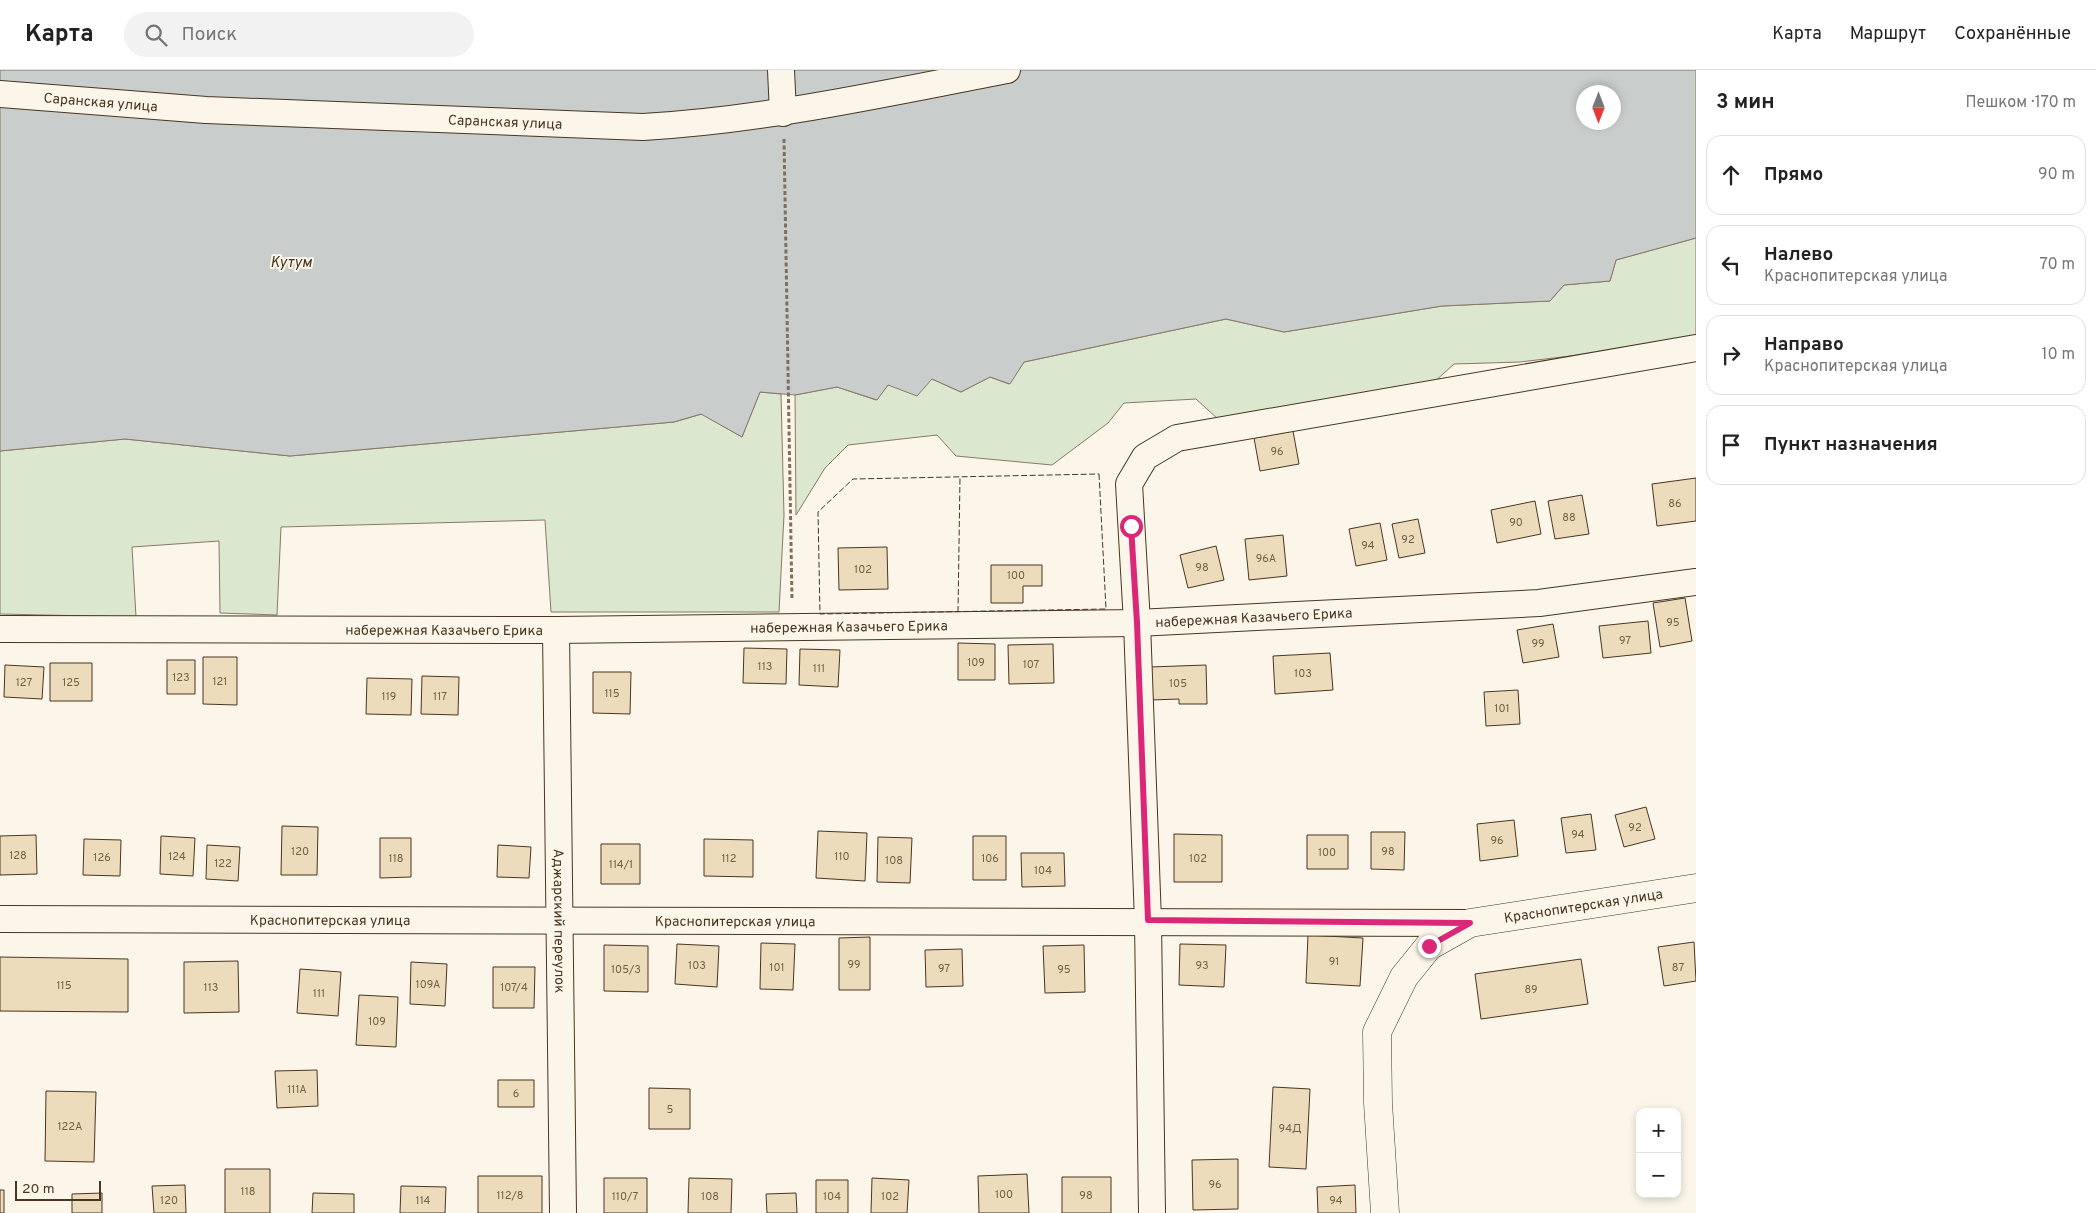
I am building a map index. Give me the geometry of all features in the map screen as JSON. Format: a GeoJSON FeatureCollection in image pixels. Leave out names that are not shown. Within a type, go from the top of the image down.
{"type":"FeatureCollection","features":[{"type":"Feature","properties":{"kind":"main road","name":"Краснопитерская улица"},"geometry":{"type":"LineString","coordinates":[[1385,1213],[1378,1104],[1377,1032],[1404,977],[1429,946],[1470,923],[1696,888]]}},
{"type":"Feature","properties":{"kind":"street"},"geometry":{"type":"LineString","coordinates":[[782,70],[783,113]]}},
{"type":"Feature","properties":{"kind":"street","name":"Саранская улица"},"geometry":{"type":"LineString","coordinates":[[0,94],[206,110],[643,127],[708,124],[783,113],[1007,70]]}},
{"type":"Feature","properties":{"kind":"street"},"geometry":{"type":"LineString","coordinates":[[1152,1213],[1148,920],[1137,623],[1129,484],[1145,457],[1177,438],[1696,348]]}},
{"type":"Feature","properties":{"kind":"street","name":"набережная Казачьего Ерика"},"geometry":{"type":"LineString","coordinates":[[0,629],[556,630],[1137,623],[1539,604],[1696,582]]}},
{"type":"Feature","properties":{"kind":"street","name":"Аджарский переулок"},"geometry":{"type":"LineString","coordinates":[[556,630],[563,1213]]}},
{"type":"Feature","properties":{"kind":"street","name":"Краснопитерская улица"},"geometry":{"type":"LineString","coordinates":[[0,919],[561,922],[1148,920],[1470,923]]}},
{"type":"Feature","properties":{"kind":"path"},"geometry":{"type":"LineString","coordinates":[[783,113],[792,605]]}},
{"type":"Feature","properties":{"kind":"green space"},"geometry":{"type":"Polygon","coordinates":[[[1696,238],[1696,341],[1520,362],[1454,364],[1432,384],[1219,420],[1196,399],[1124,403],[1108,423],[1052,465],[956,456],[937,435],[848,445],[825,468],[796,515],[795,395],[837,387],[876,400],[888,385],[932,379],[961,392],[990,377],[1009,384],[1024,362],[1226,319],[1284,332],[1442,306],[1550,301],[1564,285],[1610,281],[1616,260],[1696,238]]]}},
{"type":"Feature","properties":{"kind":"green space"},"geometry":{"type":"Polygon","coordinates":[[[760,392],[781,394],[784,515],[779,612],[551,612],[545,520],[281,527],[277,615],[220,613],[219,541],[132,547],[136,617],[0,614],[0,451],[125,439],[290,456],[674,422],[702,414],[742,437],[760,392]]]}},
{"type":"Feature","properties":{"kind":"water","name":"Кутум"},"geometry":{"type":"Polygon","coordinates":[[[0,70],[1696,70],[1696,238],[1616,260],[1610,281],[1564,285],[1550,301],[1442,306],[1284,332],[1226,319],[1024,362],[1010,384],[990,377],[961,392],[932,379],[917,396],[888,385],[877,400],[837,387],[795,395],[760,392],[742,437],[701,414],[674,422],[290,456],[125,439],[0,451],[0,70]]]}},
{"type":"Feature","properties":{"kind":"building"},"geometry":{"type":"Polygon","coordinates":[[[1293,431],[1299,464],[1260,471],[1254,438],[1293,431]]]}},
{"type":"Feature","properties":{"kind":"building"},"geometry":{"type":"Polygon","coordinates":[[[1696,478],[1696,521],[1657,526],[1652,484],[1696,478]]]}},
{"type":"Feature","properties":{"kind":"building"},"geometry":{"type":"Polygon","coordinates":[[[1582,495],[1589,534],[1555,539],[1548,501],[1582,495]]]}},
{"type":"Feature","properties":{"kind":"building"},"geometry":{"type":"Polygon","coordinates":[[[1535,501],[1541,534],[1497,543],[1491,510],[1535,501]]]}},
{"type":"Feature","properties":{"kind":"building"},"geometry":{"type":"Polygon","coordinates":[[[1418,519],[1425,553],[1399,558],[1392,524],[1418,519]]]}},
{"type":"Feature","properties":{"kind":"building"},"geometry":{"type":"Polygon","coordinates":[[[1380,523],[1387,560],[1356,566],[1349,529],[1380,523]]]}},
{"type":"Feature","properties":{"kind":"building"},"geometry":{"type":"Polygon","coordinates":[[[1283,535],[1287,576],[1249,580],[1245,539],[1283,535]]]}},
{"type":"Feature","properties":{"kind":"building"},"geometry":{"type":"Polygon","coordinates":[[[1216,546],[1224,580],[1188,588],[1180,555],[1216,546]]]}},
{"type":"Feature","properties":{"kind":"building"},"geometry":{"type":"Polygon","coordinates":[[[887,547],[888,589],[839,590],[838,548],[887,547]]]}},
{"type":"Feature","properties":{"kind":"building"},"geometry":{"type":"Polygon","coordinates":[[[991,565],[1042,565],[1042,586],[1023,586],[1023,603],[991,603],[991,565]]]}},
{"type":"Feature","properties":{"kind":"building"},"geometry":{"type":"Polygon","coordinates":[[[1685,598],[1692,641],[1660,647],[1653,603],[1685,598]]]}},
{"type":"Feature","properties":{"kind":"building"},"geometry":{"type":"Polygon","coordinates":[[[1648,621],[1651,653],[1603,658],[1599,626],[1648,621]]]}},
{"type":"Feature","properties":{"kind":"building"},"geometry":{"type":"Polygon","coordinates":[[[1553,624],[1559,657],[1523,663],[1517,630],[1553,624]]]}},
{"type":"Feature","properties":{"kind":"building"},"geometry":{"type":"Polygon","coordinates":[[[958,643],[995,644],[995,680],[958,680],[958,643]]]}},
{"type":"Feature","properties":{"kind":"building"},"geometry":{"type":"Polygon","coordinates":[[[1053,644],[1054,683],[1009,684],[1008,645],[1053,644]]]}},
{"type":"Feature","properties":{"kind":"building"},"geometry":{"type":"Polygon","coordinates":[[[744,648],[787,649],[786,684],[743,683],[744,648]]]}},
{"type":"Feature","properties":{"kind":"building"},"geometry":{"type":"Polygon","coordinates":[[[800,649],[840,650],[838,687],[799,685],[800,649]]]}},
{"type":"Feature","properties":{"kind":"building"},"geometry":{"type":"Polygon","coordinates":[[[1330,653],[1333,690],[1275,694],[1273,656],[1330,653]]]}},
{"type":"Feature","properties":{"kind":"building"},"geometry":{"type":"Polygon","coordinates":[[[203,657],[237,657],[237,705],[203,704],[203,657]]]}},
{"type":"Feature","properties":{"kind":"building"},"geometry":{"type":"Polygon","coordinates":[[[167,660],[195,660],[195,694],[167,694],[167,660]]]}},
{"type":"Feature","properties":{"kind":"building"},"geometry":{"type":"Polygon","coordinates":[[[50,663],[92,663],[92,701],[50,701],[50,663]]]}},
{"type":"Feature","properties":{"kind":"building"},"geometry":{"type":"Polygon","coordinates":[[[5,665],[44,667],[42,699],[4,697],[5,665]]]}},
{"type":"Feature","properties":{"kind":"building"},"geometry":{"type":"Polygon","coordinates":[[[1206,665],[1207,704],[1179,704],[1179,699],[1151,700],[1150,667],[1206,665]]]}},
{"type":"Feature","properties":{"kind":"building"},"geometry":{"type":"Polygon","coordinates":[[[593,672],[631,672],[630,714],[593,713],[593,672]]]}},
{"type":"Feature","properties":{"kind":"building"},"geometry":{"type":"Polygon","coordinates":[[[422,676],[459,677],[458,715],[421,714],[422,676]]]}},
{"type":"Feature","properties":{"kind":"building"},"geometry":{"type":"Polygon","coordinates":[[[367,678],[412,679],[411,715],[366,714],[367,678]]]}},
{"type":"Feature","properties":{"kind":"building"},"geometry":{"type":"Polygon","coordinates":[[[1518,690],[1520,724],[1486,726],[1484,692],[1518,690]]]}},
{"type":"Feature","properties":{"kind":"building"},"geometry":{"type":"Polygon","coordinates":[[[1646,807],[1655,839],[1624,847],[1615,815],[1646,807]]]}},
{"type":"Feature","properties":{"kind":"building"},"geometry":{"type":"Polygon","coordinates":[[[1591,814],[1596,850],[1566,853],[1561,818],[1591,814]]]}},
{"type":"Feature","properties":{"kind":"building"},"geometry":{"type":"Polygon","coordinates":[[[1514,820],[1518,856],[1480,861],[1477,824],[1514,820]]]}},
{"type":"Feature","properties":{"kind":"building"},"geometry":{"type":"Polygon","coordinates":[[[282,826],[318,827],[317,875],[281,875],[282,826]]]}},
{"type":"Feature","properties":{"kind":"building"},"geometry":{"type":"Polygon","coordinates":[[[818,831],[867,833],[865,881],[816,878],[818,831]]]}},
{"type":"Feature","properties":{"kind":"building"},"geometry":{"type":"Polygon","coordinates":[[[1371,832],[1405,832],[1404,870],[1371,869],[1371,832]]]}},
{"type":"Feature","properties":{"kind":"building"},"geometry":{"type":"Polygon","coordinates":[[[1174,834],[1222,835],[1222,882],[1174,882],[1174,834]]]}},
{"type":"Feature","properties":{"kind":"building"},"geometry":{"type":"Polygon","coordinates":[[[36,835],[37,874],[0,875],[0,836],[36,835]]]}},
{"type":"Feature","properties":{"kind":"building"},"geometry":{"type":"Polygon","coordinates":[[[1307,835],[1348,835],[1348,869],[1307,869],[1307,835]]]}},
{"type":"Feature","properties":{"kind":"building"},"geometry":{"type":"Polygon","coordinates":[[[161,836],[195,838],[193,876],[160,874],[161,836]]]}},
{"type":"Feature","properties":{"kind":"building"},"geometry":{"type":"Polygon","coordinates":[[[973,836],[1006,836],[1006,880],[973,880],[973,836]]]}},
{"type":"Feature","properties":{"kind":"building"},"geometry":{"type":"Polygon","coordinates":[[[878,837],[912,838],[910,883],[877,882],[878,837]]]}},
{"type":"Feature","properties":{"kind":"building"},"geometry":{"type":"Polygon","coordinates":[[[380,838],[411,838],[411,877],[380,878],[380,838]]]}},
{"type":"Feature","properties":{"kind":"building"},"geometry":{"type":"Polygon","coordinates":[[[84,839],[121,840],[120,876],[83,875],[84,839]]]}},
{"type":"Feature","properties":{"kind":"building"},"geometry":{"type":"Polygon","coordinates":[[[704,839],[753,840],[753,877],[704,876],[704,839]]]}},
{"type":"Feature","properties":{"kind":"building"},"geometry":{"type":"Polygon","coordinates":[[[601,844],[640,844],[640,884],[601,884],[601,844]]]}},
{"type":"Feature","properties":{"kind":"building"},"geometry":{"type":"Polygon","coordinates":[[[207,845],[240,847],[238,881],[206,879],[207,845]]]}},
{"type":"Feature","properties":{"kind":"building"},"geometry":{"type":"Polygon","coordinates":[[[498,845],[531,847],[529,878],[497,877],[498,845]]]}},
{"type":"Feature","properties":{"kind":"building"},"geometry":{"type":"Polygon","coordinates":[[[1021,853],[1064,853],[1065,886],[1022,887],[1021,853]]]}},
{"type":"Feature","properties":{"kind":"building"},"geometry":{"type":"Polygon","coordinates":[[[1308,935],[1363,938],[1360,986],[1306,983],[1308,935]]]}},
{"type":"Feature","properties":{"kind":"building"},"geometry":{"type":"Polygon","coordinates":[[[870,937],[870,990],[839,990],[839,938],[870,937]]]}},
{"type":"Feature","properties":{"kind":"building"},"geometry":{"type":"Polygon","coordinates":[[[1694,942],[1696,981],[1664,986],[1658,947],[1694,942]]]}},
{"type":"Feature","properties":{"kind":"building"},"geometry":{"type":"Polygon","coordinates":[[[761,943],[795,944],[793,990],[760,989],[761,943]]]}},
{"type":"Feature","properties":{"kind":"building"},"geometry":{"type":"Polygon","coordinates":[[[677,944],[719,946],[717,987],[675,984],[677,944]]]}},
{"type":"Feature","properties":{"kind":"building"},"geometry":{"type":"Polygon","coordinates":[[[1180,944],[1226,945],[1224,987],[1179,985],[1180,944]]]}},
{"type":"Feature","properties":{"kind":"building"},"geometry":{"type":"Polygon","coordinates":[[[604,945],[648,946],[648,992],[604,991],[604,945]]]}},
{"type":"Feature","properties":{"kind":"building"},"geometry":{"type":"Polygon","coordinates":[[[1084,945],[1085,992],[1045,993],[1043,946],[1084,945]]]}},
{"type":"Feature","properties":{"kind":"building"},"geometry":{"type":"Polygon","coordinates":[[[962,949],[963,986],[926,987],[925,950],[962,949]]]}},
{"type":"Feature","properties":{"kind":"building"},"geometry":{"type":"Polygon","coordinates":[[[0,957],[128,959],[128,1012],[0,1011],[0,957]]]}},
{"type":"Feature","properties":{"kind":"building"},"geometry":{"type":"Polygon","coordinates":[[[1581,959],[1588,1004],[1481,1019],[1475,974],[1581,959]]]}},
{"type":"Feature","properties":{"kind":"building"},"geometry":{"type":"Polygon","coordinates":[[[238,961],[239,1012],[184,1013],[184,962],[238,961]]]}},
{"type":"Feature","properties":{"kind":"building"},"geometry":{"type":"Polygon","coordinates":[[[411,962],[447,964],[445,1006],[410,1004],[411,962]]]}},
{"type":"Feature","properties":{"kind":"building"},"geometry":{"type":"Polygon","coordinates":[[[493,967],[535,967],[534,1008],[493,1008],[493,967]]]}},
{"type":"Feature","properties":{"kind":"building"},"geometry":{"type":"Polygon","coordinates":[[[300,969],[341,972],[338,1016],[297,1013],[300,969]]]}},
{"type":"Feature","properties":{"kind":"building"},"geometry":{"type":"Polygon","coordinates":[[[359,995],[398,997],[396,1047],[356,1045],[359,995]]]}},
{"type":"Feature","properties":{"kind":"building"},"geometry":{"type":"Polygon","coordinates":[[[317,1070],[318,1106],[277,1108],[275,1071],[317,1070]]]}},
{"type":"Feature","properties":{"kind":"building"},"geometry":{"type":"Polygon","coordinates":[[[498,1080],[534,1080],[534,1107],[498,1107],[498,1080]]]}},
{"type":"Feature","properties":{"kind":"building"},"geometry":{"type":"Polygon","coordinates":[[[1273,1087],[1310,1089],[1306,1169],[1269,1167],[1273,1087]]]}},
{"type":"Feature","properties":{"kind":"building"},"geometry":{"type":"Polygon","coordinates":[[[649,1088],[690,1089],[690,1129],[649,1129],[649,1088]]]}},
{"type":"Feature","properties":{"kind":"building"},"geometry":{"type":"Polygon","coordinates":[[[46,1091],[96,1092],[94,1162],[45,1161],[46,1091]]]}},
{"type":"Feature","properties":{"kind":"building"},"geometry":{"type":"Polygon","coordinates":[[[1238,1159],[1238,1209],[1193,1210],[1192,1160],[1238,1159]]]}},
{"type":"Feature","properties":{"kind":"building"},"geometry":{"type":"Polygon","coordinates":[[[225,1169],[270,1169],[270,1213],[225,1213],[225,1169]]]}},
{"type":"Feature","properties":{"kind":"building"},"geometry":{"type":"Polygon","coordinates":[[[1027,1174],[1029,1213],[979,1213],[978,1176],[1027,1174]]]}},
{"type":"Feature","properties":{"kind":"building"},"geometry":{"type":"Polygon","coordinates":[[[478,1176],[542,1176],[542,1213],[478,1213],[478,1176]]]}},
{"type":"Feature","properties":{"kind":"building"},"geometry":{"type":"Polygon","coordinates":[[[1062,1177],[1111,1177],[1111,1213],[1062,1213],[1062,1177]]]}},
{"type":"Feature","properties":{"kind":"building"},"geometry":{"type":"Polygon","coordinates":[[[604,1178],[647,1178],[647,1213],[604,1213],[604,1178]]]}},
{"type":"Feature","properties":{"kind":"building"},"geometry":{"type":"Polygon","coordinates":[[[689,1178],[732,1179],[731,1213],[688,1213],[689,1178]]]}},
{"type":"Feature","properties":{"kind":"building"},"geometry":{"type":"Polygon","coordinates":[[[872,1178],[909,1180],[907,1213],[871,1213],[872,1178]]]}},
{"type":"Feature","properties":{"kind":"building"},"geometry":{"type":"Polygon","coordinates":[[[816,1180],[848,1180],[848,1213],[816,1213],[816,1180]]]}},
{"type":"Feature","properties":{"kind":"building"},"geometry":{"type":"Polygon","coordinates":[[[185,1185],[186,1213],[154,1213],[152,1186],[185,1185]]]}},
{"type":"Feature","properties":{"kind":"building"},"geometry":{"type":"Polygon","coordinates":[[[1355,1185],[1356,1213],[1318,1213],[1317,1187],[1355,1185]]]}},
{"type":"Feature","properties":{"kind":"building"},"geometry":{"type":"Polygon","coordinates":[[[401,1186],[446,1187],[445,1213],[400,1213],[401,1186]]]}},
{"type":"Feature","properties":{"kind":"building"},"geometry":{"type":"Polygon","coordinates":[[[0,1190],[4,1190],[4,1213],[0,1213],[0,1190]]]}},
{"type":"Feature","properties":{"kind":"building"},"geometry":{"type":"Polygon","coordinates":[[[102,1193],[102,1213],[72,1213],[72,1194],[102,1193]]]}},
{"type":"Feature","properties":{"kind":"building"},"geometry":{"type":"Polygon","coordinates":[[[313,1193],[354,1194],[354,1213],[312,1213],[313,1193]]]}},
{"type":"Feature","properties":{"kind":"building"},"geometry":{"type":"Polygon","coordinates":[[[796,1193],[797,1213],[767,1213],[766,1194],[796,1193]]]}},
{"type":"Feature","properties":{"kind":"fence"},"geometry":{"type":"LineString","coordinates":[[1099,474],[1106,609],[820,614],[818,512],[853,479],[1099,474]]}},
{"type":"Feature","properties":{"kind":"fence"},"geometry":{"type":"LineString","coordinates":[[958,612],[960,477]]}},
{"type":"Feature","properties":{"kind":"route"},"geometry":{"type":"LineString","coordinates":[[1131,526],[1137,623],[1148,920],[1470,923],[1429,946]]}}]}
